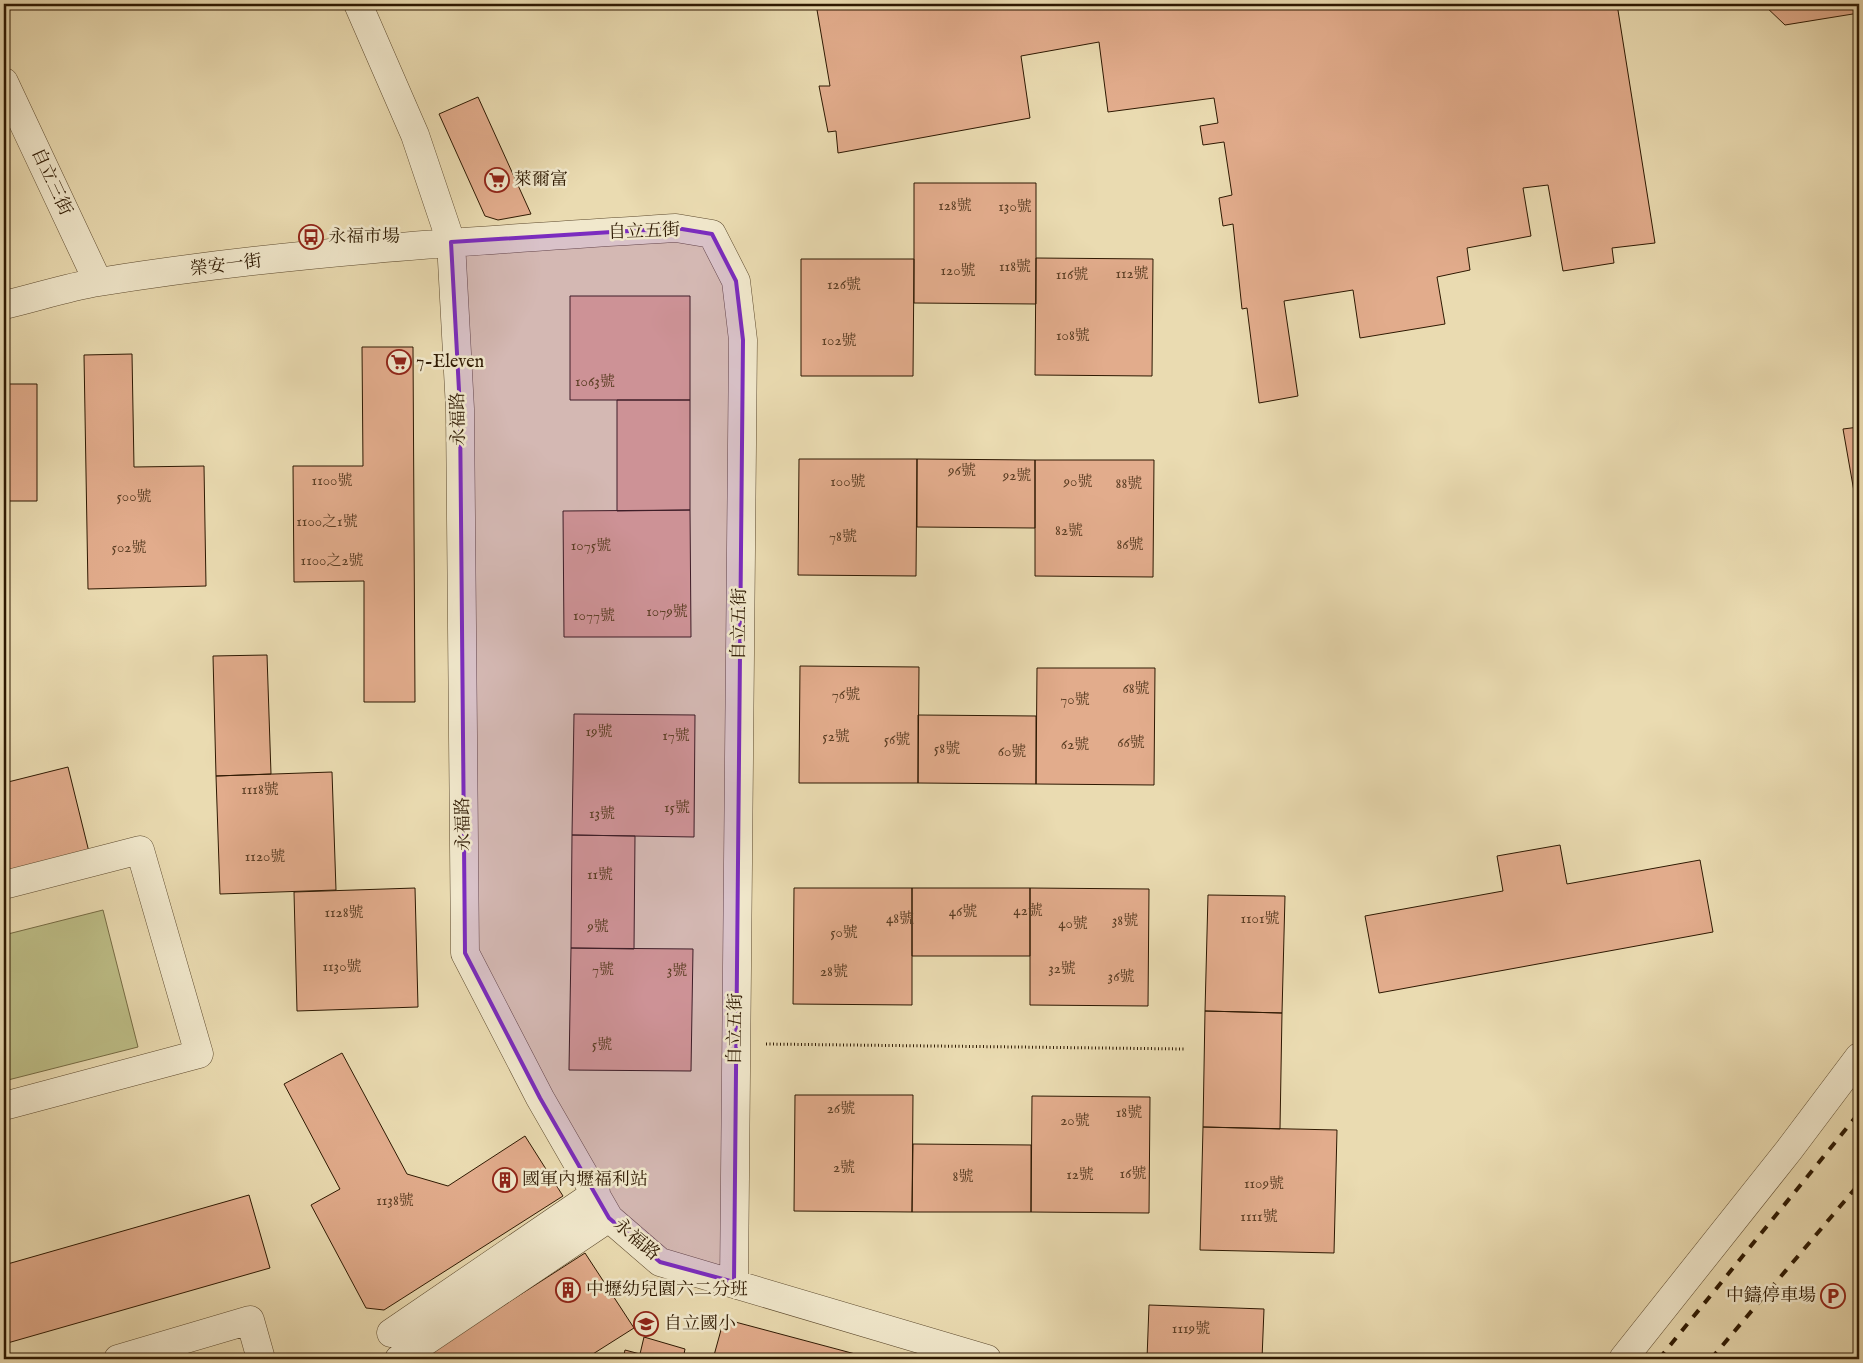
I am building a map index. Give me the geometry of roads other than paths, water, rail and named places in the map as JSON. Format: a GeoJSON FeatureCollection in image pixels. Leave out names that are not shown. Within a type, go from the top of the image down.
{"type":"FeatureCollection","features":[{"type":"Feature","properties":{"kind":"street","name":"永福路"},"geometry":{"type":"LineString","coordinates":[[360,4],[415,135],[451,242],[460,409],[466,953],[540,1098],[609,1218],[660,1262],[734,1282],[987,1359]]}},
{"type":"Feature","properties":{"kind":"street","name":"自立三街"},"geometry":{"type":"LineString","coordinates":[[4,82],[98,282]]}},
{"type":"Feature","properties":{"kind":"street","name":"自立五街"},"geometry":{"type":"LineString","coordinates":[[451,242],[676,228],[712,234],[736,281],[743,340],[734,1282]]}},
{"type":"Feature","properties":{"kind":"street","name":"榮安一街"},"geometry":{"type":"LineString","coordinates":[[4,305],[98,282],[255,262],[451,242]]}},
{"type":"Feature","properties":{"kind":"street"},"geometry":{"type":"LineString","coordinates":[[4,885],[140,850],[199,1054],[4,1106]]}},
{"type":"Feature","properties":{"kind":"street"},"geometry":{"type":"LineString","coordinates":[[1623,1359],[1789,1150],[1859,1057]]}},
{"type":"Feature","properties":{"kind":"street"},"geometry":{"type":"LineString","coordinates":[[391,1333],[596,1193]]}},
{"type":"Feature","properties":{"kind":"street"},"geometry":{"type":"LineString","coordinates":[[399,1359],[609,1218]]}},
{"type":"Feature","properties":{"kind":"street"},"geometry":{"type":"LineString","coordinates":[[118,1359],[250,1320],[261,1359]]}},
{"type":"Feature","properties":{"kind":"railway"},"geometry":{"type":"LineString","coordinates":[[1659,1359],[1859,1113]]}},
{"type":"Feature","properties":{"kind":"railway"},"geometry":{"type":"LineString","coordinates":[[1711,1359],[1859,1184]]}},
{"type":"Feature","properties":{"kind":"place","name":"萊爾富"},"geometry":{"type":"Point","coordinates":[497,180]}},
{"type":"Feature","properties":{"kind":"place","name":"永福市場"},"geometry":{"type":"Point","coordinates":[311,237]}},
{"type":"Feature","properties":{"kind":"place","name":"7-Eleven"},"geometry":{"type":"Point","coordinates":[399,362]}},
{"type":"Feature","properties":{"kind":"place","name":"國軍內壢福利站"},"geometry":{"type":"Point","coordinates":[505,1180]}},
{"type":"Feature","properties":{"kind":"place","name":"中壢幼兒園六二分班"},"geometry":{"type":"Point","coordinates":[568,1290]}},
{"type":"Feature","properties":{"kind":"place","name":"中鑄停車場"},"geometry":{"type":"Point","coordinates":[1833,1296]}},
{"type":"Feature","properties":{"kind":"place","name":"自立國小"},"geometry":{"type":"Point","coordinates":[646,1324]}}]}
